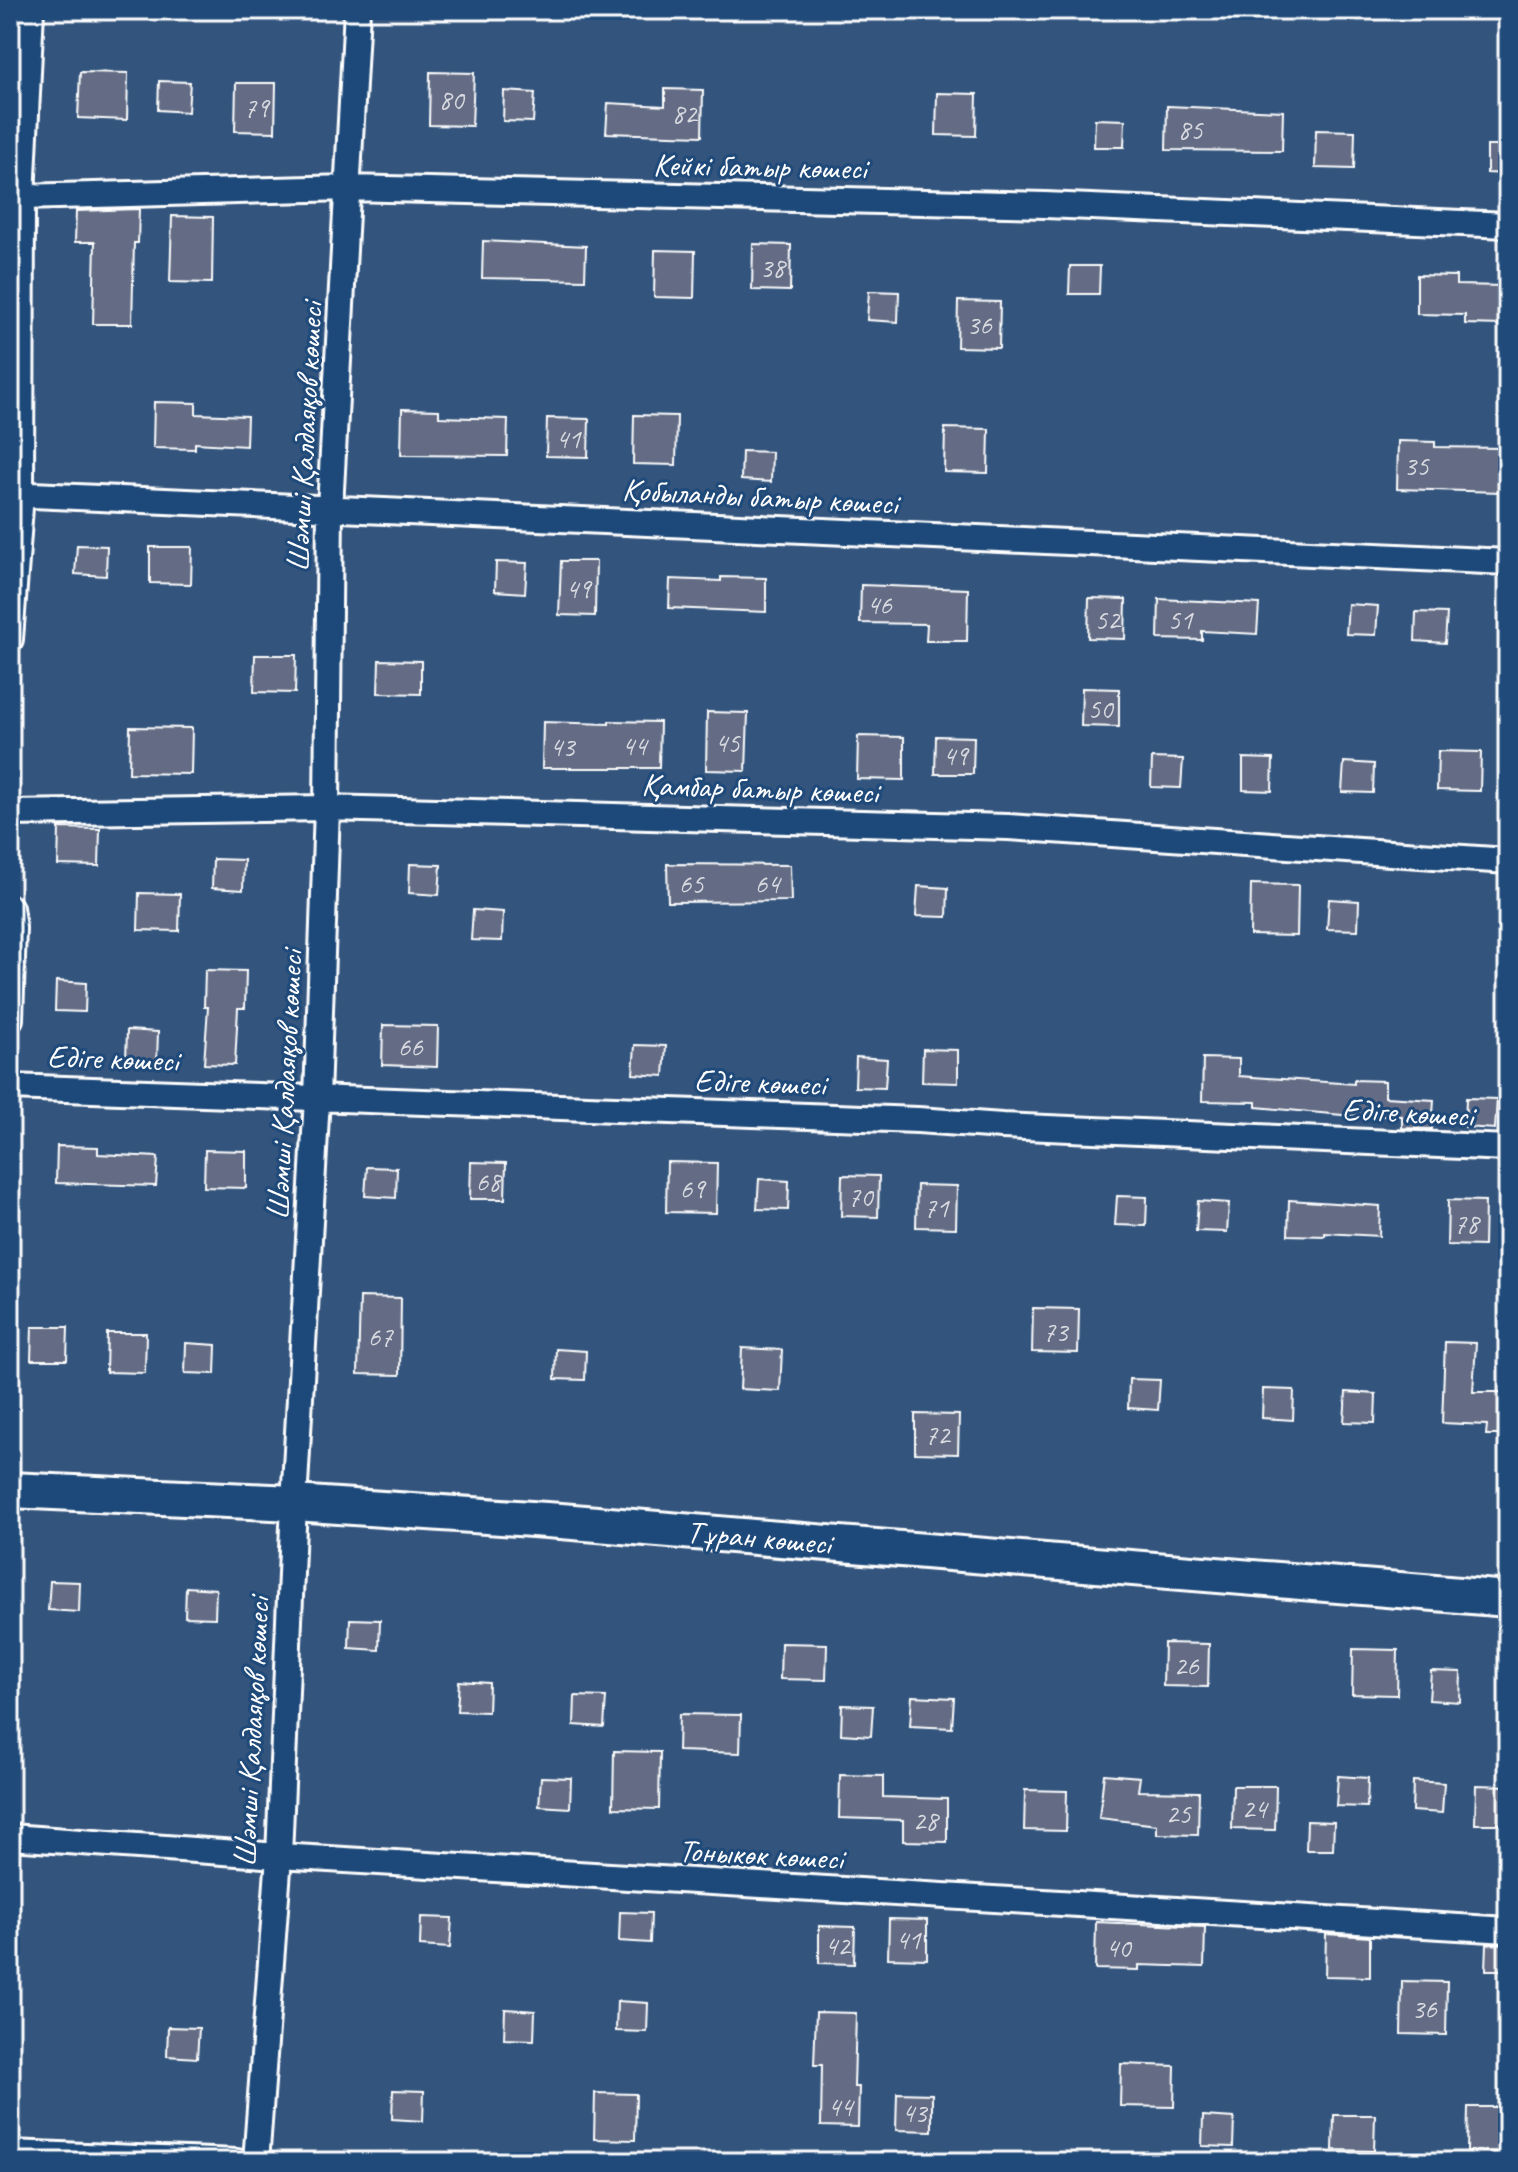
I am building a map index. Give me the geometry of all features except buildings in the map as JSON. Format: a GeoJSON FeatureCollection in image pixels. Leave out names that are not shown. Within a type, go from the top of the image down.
{"type":"FeatureCollection","features":[{"type":"Feature","properties":{"kind":"street"},"geometry":{"type":"LineString","coordinates":[[10,639],[16,494],[16,196],[31,10]]}},
{"type":"Feature","properties":{"kind":"street","name":"Шәмші Қалдаяқов көшесі"},"geometry":{"type":"LineString","coordinates":[[256,2162],[279,1856],[294,1503],[317,1098],[327,808],[330,508],[357,10]]}},
{"type":"Feature","properties":{"kind":"street","name":"Кейкі батыр көшесі"},"geometry":{"type":"LineString","coordinates":[[16,196],[348,188],[1045,205],[1508,225]]}},
{"type":"Feature","properties":{"kind":"street","name":"Қобыланды батыр көшесі"},"geometry":{"type":"LineString","coordinates":[[16,494],[1508,562]]}},
{"type":"Feature","properties":{"kind":"street","name":"Қамбар батыр көшесі"},"geometry":{"type":"LineString","coordinates":[[10,813],[327,808],[1008,827],[1508,861]]}},
{"type":"Feature","properties":{"kind":"street"},"geometry":{"type":"LineString","coordinates":[[10,908],[13,928],[10,1019]]}},
{"type":"Feature","properties":{"kind":"street","name":"Едіге көшесі"},"geometry":{"type":"LineString","coordinates":[[10,1087],[918,1120],[1508,1148]]}},
{"type":"Feature","properties":{"kind":"street","name":"Тұран көшесі"},"geometry":{"type":"LineString","coordinates":[[10,1490],[294,1503],[577,1522],[1508,1599]]}},
{"type":"Feature","properties":{"kind":"street","name":"Тоныкөк көшесі"},"geometry":{"type":"LineString","coordinates":[[10,1837],[1508,1930]]}},
{"type":"Feature","properties":{"kind":"street"},"geometry":{"type":"LineString","coordinates":[[10,2153],[237,2162]]}}]}
